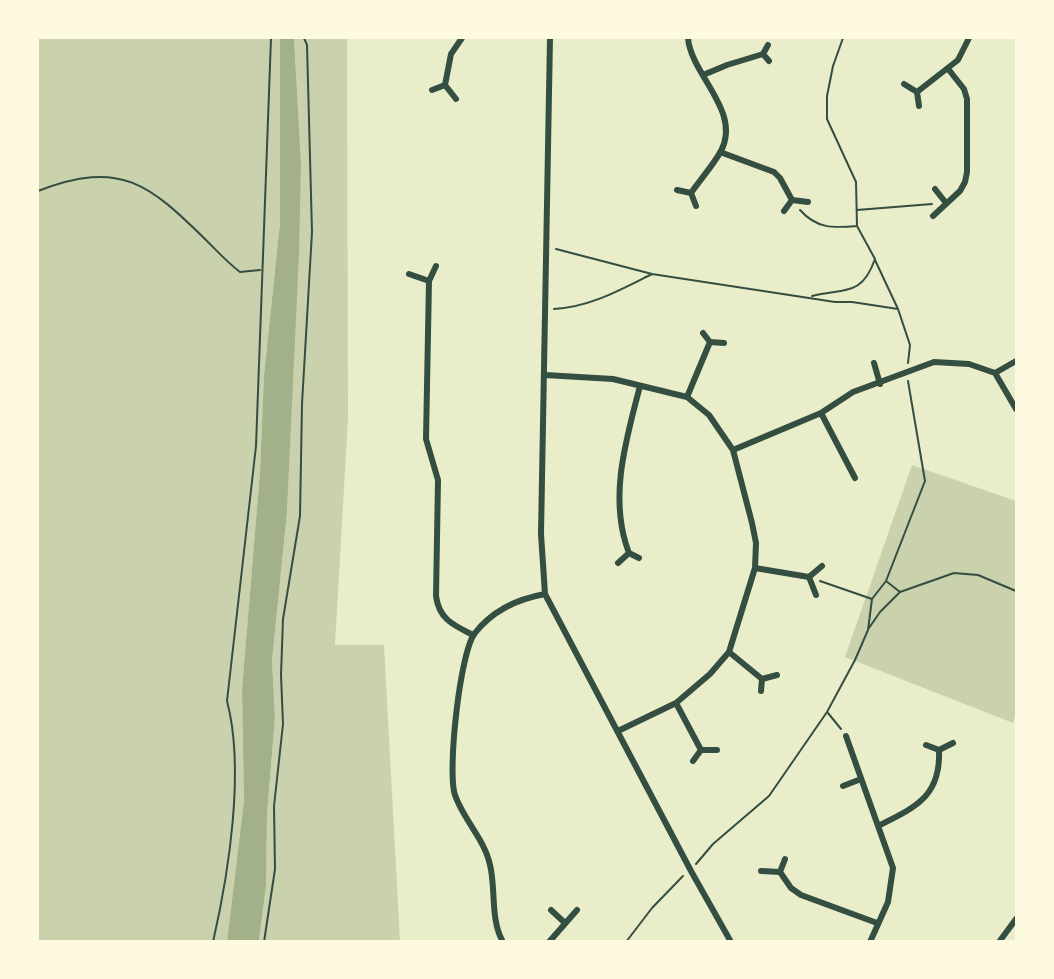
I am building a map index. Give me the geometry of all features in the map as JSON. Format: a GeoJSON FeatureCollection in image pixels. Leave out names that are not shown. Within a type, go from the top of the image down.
{"type":"FeatureCollection","features":[{"type":"Feature","properties":{"kind":"street"},"geometry":{"type":"LineString","coordinates":[[456,99],[445,85],[451,54],[462,38]]}},
{"type":"Feature","properties":{"kind":"street"},"geometry":{"type":"LineString","coordinates":[[550,38],[541,534],[545,594],[691,872],[731,942]]}},
{"type":"Feature","properties":{"kind":"street"},"geometry":{"type":"LineString","coordinates":[[688,38],[693,59],[722,110],[726,127],[720,152],[691,193]]}},
{"type":"Feature","properties":{"kind":"street"},"geometry":{"type":"LineString","coordinates":[[917,92],[949,70],[958,60],[969,38]]}},
{"type":"Feature","properties":{"kind":"street"},"geometry":{"type":"LineString","coordinates":[[703,75],[763,54],[768,45]]}},
{"type":"Feature","properties":{"kind":"street"},"geometry":{"type":"LineString","coordinates":[[763,54],[769,61]]}},
{"type":"Feature","properties":{"kind":"street"},"geometry":{"type":"LineString","coordinates":[[933,216],[960,191],[967,172],[967,99],[964,89],[949,70]]}},
{"type":"Feature","properties":{"kind":"street"},"geometry":{"type":"LineString","coordinates":[[904,84],[917,92]]}},
{"type":"Feature","properties":{"kind":"street"},"geometry":{"type":"LineString","coordinates":[[432,90],[445,85]]}},
{"type":"Feature","properties":{"kind":"street"},"geometry":{"type":"LineString","coordinates":[[917,92],[919,106]]}},
{"type":"Feature","properties":{"kind":"street"},"geometry":{"type":"LineString","coordinates":[[720,152],[774,172],[780,178],[792,200]]}},
{"type":"Feature","properties":{"kind":"street"},"geometry":{"type":"LineString","coordinates":[[935,189],[946,203]]}},
{"type":"Feature","properties":{"kind":"street"},"geometry":{"type":"LineString","coordinates":[[677,190],[691,193]]}},
{"type":"Feature","properties":{"kind":"street"},"geometry":{"type":"LineString","coordinates":[[691,193],[696,206]]}},
{"type":"Feature","properties":{"kind":"street"},"geometry":{"type":"LineString","coordinates":[[792,200],[808,202]]}},
{"type":"Feature","properties":{"kind":"street"},"geometry":{"type":"LineString","coordinates":[[783,211],[792,200]]}},
{"type":"Feature","properties":{"kind":"street"},"geometry":{"type":"LineString","coordinates":[[436,266],[429,281],[426,439],[438,480],[436,596],[438,608],[443,617],[473,635]]}},
{"type":"Feature","properties":{"kind":"street"},"geometry":{"type":"LineString","coordinates":[[409,274],[429,281]]}},
{"type":"Feature","properties":{"kind":"street"},"geometry":{"type":"LineString","coordinates":[[703,333],[710,342],[724,343]]}},
{"type":"Feature","properties":{"kind":"street"},"geometry":{"type":"LineString","coordinates":[[687,398],[710,342]]}},
{"type":"Feature","properties":{"kind":"street"},"geometry":{"type":"LineString","coordinates":[[995,373],[1017,361]]}},
{"type":"Feature","properties":{"kind":"street"},"geometry":{"type":"LineString","coordinates":[[733,450],[821,412],[853,392],[880,384],[934,362],[969,364],[995,373],[1017,409]]}},
{"type":"Feature","properties":{"kind":"street"},"geometry":{"type":"LineString","coordinates":[[874,363],[880,384]]}},
{"type":"Feature","properties":{"kind":"street"},"geometry":{"type":"LineString","coordinates":[[545,375],[597,377],[687,398],[708,416],[733,450],[754,533],[755,568],[729,652],[710,674],[676,703],[618,732]]}},
{"type":"Feature","properties":{"kind":"street"},"geometry":{"type":"LineString","coordinates":[[639,558],[630,553],[621,525],[621,473],[624,446],[640,386]]}},
{"type":"Feature","properties":{"kind":"street"},"geometry":{"type":"LineString","coordinates":[[821,412],[855,478]]}},
{"type":"Feature","properties":{"kind":"street"},"geometry":{"type":"LineString","coordinates":[[618,563],[630,553]]}},
{"type":"Feature","properties":{"kind":"street"},"geometry":{"type":"LineString","coordinates":[[809,578],[822,566]]}},
{"type":"Feature","properties":{"kind":"street"},"geometry":{"type":"LineString","coordinates":[[755,568],[809,578]]}},
{"type":"Feature","properties":{"kind":"street"},"geometry":{"type":"LineString","coordinates":[[809,578],[816,595]]}},
{"type":"Feature","properties":{"kind":"street"},"geometry":{"type":"LineString","coordinates":[[503,942],[494,903],[490,863],[455,795],[452,782],[451,765],[460,689],[473,635],[504,607],[523,598],[545,594]]}},
{"type":"Feature","properties":{"kind":"street"},"geometry":{"type":"LineString","coordinates":[[729,652],[762,679]]}},
{"type":"Feature","properties":{"kind":"street"},"geometry":{"type":"LineString","coordinates":[[762,679],[777,675]]}},
{"type":"Feature","properties":{"kind":"street"},"geometry":{"type":"LineString","coordinates":[[761,691],[762,679]]}},
{"type":"Feature","properties":{"kind":"street"},"geometry":{"type":"LineString","coordinates":[[676,703],[701,750]]}},
{"type":"Feature","properties":{"kind":"street"},"geometry":{"type":"LineString","coordinates":[[846,736],[880,825],[893,868],[888,902],[870,942]]}},
{"type":"Feature","properties":{"kind":"street"},"geometry":{"type":"LineString","coordinates":[[926,745],[939,750],[953,743]]}},
{"type":"Feature","properties":{"kind":"street"},"geometry":{"type":"LineString","coordinates":[[701,750],[717,750]]}},
{"type":"Feature","properties":{"kind":"street"},"geometry":{"type":"LineString","coordinates":[[693,761],[701,750]]}},
{"type":"Feature","properties":{"kind":"street"},"geometry":{"type":"LineString","coordinates":[[880,825],[921,803],[937,779],[939,750]]}},
{"type":"Feature","properties":{"kind":"street"},"geometry":{"type":"LineString","coordinates":[[843,786],[861,779]]}},
{"type":"Feature","properties":{"kind":"street"},"geometry":{"type":"LineString","coordinates":[[780,872],[785,859]]}},
{"type":"Feature","properties":{"kind":"street"},"geometry":{"type":"LineString","coordinates":[[761,871],[780,872]]}},
{"type":"Feature","properties":{"kind":"street"},"geometry":{"type":"LineString","coordinates":[[780,872],[791,888],[801,895],[877,923]]}},
{"type":"Feature","properties":{"kind":"street"},"geometry":{"type":"LineString","coordinates":[[551,910],[565,923]]}},
{"type":"Feature","properties":{"kind":"street"},"geometry":{"type":"LineString","coordinates":[[549,942],[577,910]]}},
{"type":"Feature","properties":{"kind":"street"},"geometry":{"type":"LineString","coordinates":[[999,942],[1017,919]]}},
{"type":"Feature","properties":{"kind":"path"},"geometry":{"type":"LineString","coordinates":[[213,942],[222,900],[235,791],[234,729],[227,701],[256,446],[260,270],[268,160],[270,38]]}},
{"type":"Feature","properties":{"kind":"path"},"geometry":{"type":"LineString","coordinates":[[264,942],[275,869],[274,806],[283,724],[281,675],[284,619],[300,516],[302,404],[312,232],[312,154],[307,118],[307,45],[304,38]]}},
{"type":"Feature","properties":{"kind":"path"},"geometry":{"type":"LineString","coordinates":[[843,38],[833,66],[827,96],[827,119],[855,182],[857,226],[898,309],[910,345],[907,373],[912,413],[926,481],[886,581],[872,599],[868,630]]}},
{"type":"Feature","properties":{"kind":"path"},"geometry":{"type":"LineString","coordinates":[[38,191],[88,177],[126,178],[161,197],[240,272],[260,270]]}},
{"type":"Feature","properties":{"kind":"path"},"geometry":{"type":"LineString","coordinates":[[792,200],[816,225],[837,228],[857,226]]}},
{"type":"Feature","properties":{"kind":"path"},"geometry":{"type":"LineString","coordinates":[[857,210],[946,203]]}},
{"type":"Feature","properties":{"kind":"path"},"geometry":{"type":"LineString","coordinates":[[546,247],[598,258],[652,274],[835,302],[852,302],[898,309]]}},
{"type":"Feature","properties":{"kind":"path"},"geometry":{"type":"LineString","coordinates":[[809,297],[857,288],[868,277],[874,259]]}},
{"type":"Feature","properties":{"kind":"path"},"geometry":{"type":"LineString","coordinates":[[545,310],[572,308],[594,302],[652,274]]}},
{"type":"Feature","properties":{"kind":"path"},"geometry":{"type":"LineString","coordinates":[[626,942],[678,879],[691,872],[713,844],[769,796],[827,712],[868,630],[880,612],[900,592],[954,573],[978,575],[1017,591]]}},
{"type":"Feature","properties":{"kind":"path"},"geometry":{"type":"LineString","coordinates":[[809,578],[872,599]]}},
{"type":"Feature","properties":{"kind":"path"},"geometry":{"type":"LineString","coordinates":[[886,581],[900,592]]}},
{"type":"Feature","properties":{"kind":"path"},"geometry":{"type":"LineString","coordinates":[[827,712],[846,736]]}},
{"type":"Feature","properties":{"kind":"shaded area"},"geometry":{"type":"Polygon","coordinates":[[[38,38],[280,38],[280,223],[264,375],[260,472],[242,689],[244,801],[227,941],[38,941],[38,38]]]}},
{"type":"Feature","properties":{"kind":"shaded area"},"geometry":{"type":"Polygon","coordinates":[[[280,38],[294,38],[301,163],[287,512],[272,661],[275,717],[267,814],[266,886],[259,941],[227,941],[244,801],[242,689],[260,472],[264,375],[280,223],[280,38]]]}},
{"type":"Feature","properties":{"kind":"shaded area"},"geometry":{"type":"Polygon","coordinates":[[[294,38],[347,38],[348,418],[335,645],[384,645],[400,941],[259,942],[266,886],[267,814],[275,717],[272,661],[287,512],[301,163],[294,38]]]}},
{"type":"Feature","properties":{"kind":"shaded area"},"geometry":{"type":"Polygon","coordinates":[[[912,465],[1016,501],[1016,713],[1013,723],[845,657],[912,465]]]}}]}
